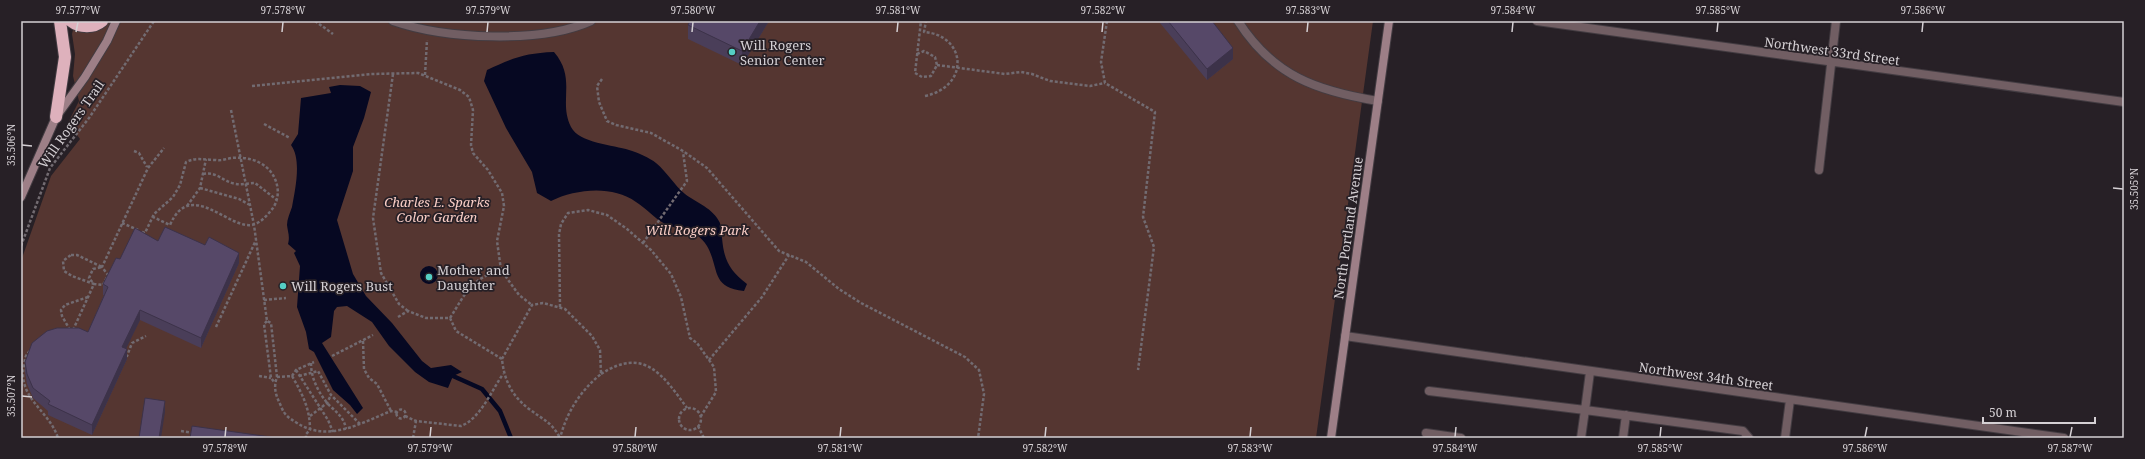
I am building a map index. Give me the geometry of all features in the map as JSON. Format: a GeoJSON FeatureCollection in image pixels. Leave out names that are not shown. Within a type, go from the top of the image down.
{"type":"FeatureCollection","features":[{"type":"Feature","properties":{"kind":"highway"},"geometry":{"type":"LineString","coordinates":[[56,117],[65,57],[60,21]]}},
{"type":"Feature","properties":{"kind":"highway"},"geometry":{"type":"LineString","coordinates":[[71,21],[76,24],[86,26],[102,21]]}},
{"type":"Feature","properties":{"kind":"main road"},"geometry":{"type":"LineString","coordinates":[[21,197],[56,117],[85,77],[116,21]]}},
{"type":"Feature","properties":{"kind":"main road","name":"North Portland Avenue"},"geometry":{"type":"LineString","coordinates":[[1331,438],[1389,21]]}},
{"type":"Feature","properties":{"kind":"street"},"geometry":{"type":"LineString","coordinates":[[393,21],[428,29],[470,35],[537,34],[557,32],[591,21]]}},
{"type":"Feature","properties":{"kind":"street"},"geometry":{"type":"LineString","coordinates":[[1238,21],[1258,48],[1283,70],[1310,85],[1325,90],[1378,101]]}},
{"type":"Feature","properties":{"kind":"street","name":"Northwest 33rd Street"},"geometry":{"type":"LineString","coordinates":[[1537,21],[1830,63],[2124,102]]}},
{"type":"Feature","properties":{"kind":"street"},"geometry":{"type":"LineString","coordinates":[[1819,170],[1830,63],[1836,21]]}},
{"type":"Feature","properties":{"kind":"street","name":"Northwest 34th Street"},"geometry":{"type":"LineString","coordinates":[[1345,336],[1590,372],[2064,438]]}},
{"type":"Feature","properties":{"kind":"street"},"geometry":{"type":"LineString","coordinates":[[1581,438],[1590,372]]}},
{"type":"Feature","properties":{"kind":"street"},"geometry":{"type":"LineString","coordinates":[[1430,391],[1744,431],[1749,438]]}},
{"type":"Feature","properties":{"kind":"street"},"geometry":{"type":"LineString","coordinates":[[1784,438],[1790,400]]}},
{"type":"Feature","properties":{"kind":"street"},"geometry":{"type":"LineString","coordinates":[[1623,438],[1626,415]]}},
{"type":"Feature","properties":{"kind":"street"},"geometry":{"type":"LineString","coordinates":[[1426,433],[1462,438]]}},
{"type":"Feature","properties":{"kind":"path","name":"Will Rogers Trail"},"geometry":{"type":"LineString","coordinates":[[21,246],[50,168],[89,118],[154,21]]}},
{"type":"Feature","properties":{"kind":"path"},"geometry":{"type":"LineString","coordinates":[[315,21],[333,34]]}},
{"type":"Feature","properties":{"kind":"path"},"geometry":{"type":"LineString","coordinates":[[921,21],[915,73],[918,76],[931,76],[937,65]]}},
{"type":"Feature","properties":{"kind":"path"},"geometry":{"type":"LineString","coordinates":[[925,96],[942,91],[949,85],[955,77],[957,68],[957,57],[953,47],[946,39],[936,34],[924,32],[926,21]]}},
{"type":"Feature","properties":{"kind":"path"},"geometry":{"type":"LineString","coordinates":[[1105,83],[1101,62],[1107,21]]}},
{"type":"Feature","properties":{"kind":"path"},"geometry":{"type":"LineString","coordinates":[[425,75],[428,29]]}},
{"type":"Feature","properties":{"kind":"path"},"geometry":{"type":"LineString","coordinates":[[917,54],[924,51],[932,54],[937,65]]}},
{"type":"Feature","properties":{"kind":"path"},"geometry":{"type":"LineString","coordinates":[[937,65],[1005,74],[1021,72],[1032,74],[1050,81],[1090,86],[1105,83],[1155,112],[1143,217],[1154,247],[1138,370]]}},
{"type":"Feature","properties":{"kind":"path"},"geometry":{"type":"LineString","coordinates":[[252,86],[418,73],[460,90],[469,98],[473,110],[470,145],[473,153],[488,170],[502,193],[504,206],[497,241],[501,270],[520,295],[532,305],[544,303],[565,309],[592,336],[600,350],[601,374]]}},
{"type":"Feature","properties":{"kind":"path"},"geometry":{"type":"LineString","coordinates":[[393,74],[373,218],[381,273],[399,304],[408,311],[426,318],[450,318]]}},
{"type":"Feature","properties":{"kind":"path"},"geometry":{"type":"LineString","coordinates":[[602,79],[597,86],[599,102],[607,121],[616,125],[651,132],[683,151],[707,168],[779,251],[806,262],[839,289],[861,303],[965,357],[979,370],[984,394],[978,438]]}},
{"type":"Feature","properties":{"kind":"path"},"geometry":{"type":"LineString","coordinates":[[231,110],[254,225],[267,321],[264,324],[271,378],[275,383]]}},
{"type":"Feature","properties":{"kind":"path"},"geometry":{"type":"LineString","coordinates":[[264,124],[290,138]]}},
{"type":"Feature","properties":{"kind":"path"},"geometry":{"type":"LineString","coordinates":[[94,284],[89,278],[90,274],[93,269],[102,266],[148,168],[164,148]]}},
{"type":"Feature","properties":{"kind":"path"},"geometry":{"type":"LineString","coordinates":[[134,151],[139,153],[148,168]]}},
{"type":"Feature","properties":{"kind":"path"},"geometry":{"type":"LineString","coordinates":[[643,243],[687,181],[683,151]]}},
{"type":"Feature","properties":{"kind":"path"},"geometry":{"type":"LineString","coordinates":[[122,223],[144,234],[153,217],[162,206],[173,197],[180,185],[186,162],[193,158],[218,160],[240,157],[250,159],[271,171],[278,189],[277,200],[264,219],[254,225],[246,225],[208,208],[196,205],[187,206]]}},
{"type":"Feature","properties":{"kind":"path"},"geometry":{"type":"LineString","coordinates":[[153,217],[170,224],[174,217],[187,206],[200,188],[206,159]]}},
{"type":"Feature","properties":{"kind":"path"},"geometry":{"type":"LineString","coordinates":[[203,174],[209,172],[220,175],[236,184],[255,182],[277,200]]}},
{"type":"Feature","properties":{"kind":"path"},"geometry":{"type":"LineString","coordinates":[[200,188],[239,199],[250,206]]}},
{"type":"Feature","properties":{"kind":"path"},"geometry":{"type":"LineString","coordinates":[[560,307],[560,224],[568,213],[588,210],[607,215],[643,243],[671,274],[681,297],[690,338],[697,343],[714,368],[716,392],[701,416],[698,426],[704,438]]}},
{"type":"Feature","properties":{"kind":"path"},"geometry":{"type":"LineString","coordinates":[[216,327],[256,240]]}},
{"type":"Feature","properties":{"kind":"path"},"geometry":{"type":"LineString","coordinates":[[71,255],[77,255],[102,266],[108,275],[106,280],[103,284],[94,284],[68,274],[62,266],[63,261],[71,255]]}},
{"type":"Feature","properties":{"kind":"path"},"geometry":{"type":"LineString","coordinates":[[709,360],[762,298],[790,255]]}},
{"type":"Feature","properties":{"kind":"path"},"geometry":{"type":"LineString","coordinates":[[450,318],[472,284],[485,275],[501,270]]}},
{"type":"Feature","properties":{"kind":"path"},"geometry":{"type":"LineString","coordinates":[[71,335],[94,284]]}},
{"type":"Feature","properties":{"kind":"path"},"geometry":{"type":"LineString","coordinates":[[78,333],[68,329],[61,310],[65,305],[88,297]]}},
{"type":"Feature","properties":{"kind":"path"},"geometry":{"type":"LineString","coordinates":[[264,300],[286,298]]}},
{"type":"Feature","properties":{"kind":"path"},"geometry":{"type":"LineString","coordinates":[[532,305],[502,359],[503,373],[515,396],[530,410],[549,421],[555,427],[560,438]]}},
{"type":"Feature","properties":{"kind":"path"},"geometry":{"type":"LineString","coordinates":[[398,317],[408,311]]}},
{"type":"Feature","properties":{"kind":"path"},"geometry":{"type":"LineString","coordinates":[[450,318],[456,331],[502,359]]}},
{"type":"Feature","properties":{"kind":"path"},"geometry":{"type":"LineString","coordinates":[[267,321],[271,323],[277,377],[275,383],[276,395],[284,415],[310,430],[333,432],[360,424],[391,411],[397,412],[402,410],[405,412],[405,416]]}},
{"type":"Feature","properties":{"kind":"path"},"geometry":{"type":"LineString","coordinates":[[332,356],[373,335]]}},
{"type":"Feature","properties":{"kind":"path"},"geometry":{"type":"LineString","coordinates":[[122,354],[128,356],[132,343],[146,336]]}},
{"type":"Feature","properties":{"kind":"path"},"geometry":{"type":"LineString","coordinates":[[363,341],[364,369],[369,378],[377,384],[391,411]]}},
{"type":"Feature","properties":{"kind":"path"},"geometry":{"type":"LineString","coordinates":[[32,349],[26,355],[22,380],[27,393],[47,418],[58,438]]}},
{"type":"Feature","properties":{"kind":"path"},"geometry":{"type":"LineString","coordinates":[[292,376],[296,370],[314,362]]}},
{"type":"Feature","properties":{"kind":"path"},"geometry":{"type":"LineString","coordinates":[[311,363],[311,372],[316,386],[327,403],[339,414],[345,423],[346,429]]}},
{"type":"Feature","properties":{"kind":"path"},"geometry":{"type":"LineString","coordinates":[[560,438],[564,424],[576,399],[601,374],[622,363],[636,363],[651,368],[664,377],[687,408],[697,410],[701,416]]}},
{"type":"Feature","properties":{"kind":"path"},"geometry":{"type":"LineString","coordinates":[[296,370],[333,432]]}},
{"type":"Feature","properties":{"kind":"path"},"geometry":{"type":"LineString","coordinates":[[299,376],[318,371],[332,395],[360,424]]}},
{"type":"Feature","properties":{"kind":"path"},"geometry":{"type":"LineString","coordinates":[[397,412],[400,418],[405,416],[416,421],[461,426],[468,423],[474,417],[503,373]]}},
{"type":"Feature","properties":{"kind":"path"},"geometry":{"type":"LineString","coordinates":[[259,376],[271,378]]}},
{"type":"Feature","properties":{"kind":"path"},"geometry":{"type":"LineString","coordinates":[[277,377],[292,376]]}},
{"type":"Feature","properties":{"kind":"path"},"geometry":{"type":"LineString","coordinates":[[292,376],[305,399],[310,416],[310,430],[306,434],[306,438]]}},
{"type":"Feature","properties":{"kind":"path"},"geometry":{"type":"LineString","coordinates":[[310,416],[327,403],[332,395]]}},
{"type":"Feature","properties":{"kind":"path"},"geometry":{"type":"LineString","coordinates":[[687,408],[679,416],[682,426],[688,430],[698,426]]}},
{"type":"Feature","properties":{"kind":"path"},"geometry":{"type":"LineString","coordinates":[[413,438],[416,421]]}},
{"type":"Feature","properties":{"kind":"path"},"geometry":{"type":"LineString","coordinates":[[181,431],[202,434]]}},
{"type":"Feature","properties":{"kind":"green space","name":"Will Rogers Park"},"geometry":{"type":"Polygon","coordinates":[[[75,21],[1373,21],[1316,438],[21,438],[21,261],[51,176],[80,139],[68,123],[79,101],[73,76],[75,54],[72,34],[75,21]]]}},
{"type":"Feature","properties":{"kind":"water"},"geometry":{"type":"Polygon","coordinates":[[[554,52],[565,71],[566,108],[567,117],[571,127],[581,137],[597,143],[623,148],[650,159],[660,167],[685,194],[713,213],[720,223],[724,252],[728,264],[747,284],[744,291],[726,286],[721,281],[707,246],[698,236],[688,231],[665,224],[640,204],[626,197],[616,193],[594,191],[571,194],[551,201],[537,193],[532,172],[506,128],[484,81],[487,70],[504,62],[527,55],[554,52]]]}},
{"type":"Feature","properties":{"kind":"water"},"geometry":{"type":"Polygon","coordinates":[[[340,85],[360,86],[371,92],[364,118],[353,147],[353,171],[337,220],[353,274],[366,296],[392,323],[422,361],[431,368],[451,365],[462,372],[453,376],[448,388],[429,382],[415,372],[389,346],[372,322],[347,306],[337,307],[334,311],[331,337],[322,343],[363,408],[357,414],[350,405],[333,390],[314,352],[309,349],[306,332],[297,307],[300,266],[294,253],[296,251],[288,244],[289,237],[287,225],[295,192],[297,175],[296,159],[291,145],[298,134],[301,98],[331,93],[329,87],[340,85]]]}},
{"type":"Feature","properties":{"kind":"water"},"geometry":{"type":"Polygon","coordinates":[[[425,266],[433,266],[438,271],[436,282],[433,284],[425,284],[420,279],[420,271],[425,266]]]}},
{"type":"Feature","properties":{"kind":"building"},"geometry":{"type":"Polygon","coordinates":[[[690,21],[760,21],[742,51],[688,25],[690,21]]]}},
{"type":"Feature","properties":{"kind":"building"},"geometry":{"type":"Polygon","coordinates":[[[1168,21],[1212,21],[1233,48],[1207,69],[1168,21]]]}},
{"type":"Feature","properties":{"kind":"building"},"geometry":{"type":"Polygon","coordinates":[[[165,227],[205,245],[209,237],[239,253],[201,338],[140,310],[122,347],[127,349],[92,425],[48,404],[50,401],[33,388],[27,374],[25,362],[32,343],[47,331],[57,328],[79,328],[88,332],[108,287],[103,284],[116,258],[120,259],[135,228],[158,241],[165,227]]]}},
{"type":"Feature","properties":{"kind":"building"},"geometry":{"type":"Polygon","coordinates":[[[145,398],[165,401],[159,438],[139,438],[145,398]]]}},
{"type":"Feature","properties":{"kind":"building"},"geometry":{"type":"Polygon","coordinates":[[[192,426],[278,438],[190,438],[192,426]]]}},
{"type":"Feature","properties":{"kind":"waterway"},"geometry":{"type":"LineString","coordinates":[[453,376],[482,389],[500,411],[511,438]]}},
{"type":"Feature","properties":{"kind":"place","name":"Will Rogers Senior Center"},"geometry":{"type":"Point","coordinates":[732,52]}},
{"type":"Feature","properties":{"kind":"place","name":"Mother and Daughter"},"geometry":{"type":"Point","coordinates":[429,277]}},
{"type":"Feature","properties":{"kind":"place","name":"Will Rogers Bust"},"geometry":{"type":"Point","coordinates":[283,286]}},
{"type":"Feature","properties":{"kind":"park label","name":"Charles E. Sparks Color Garden"},"geometry":{"type":"Point","coordinates":[437,210]}}]}
